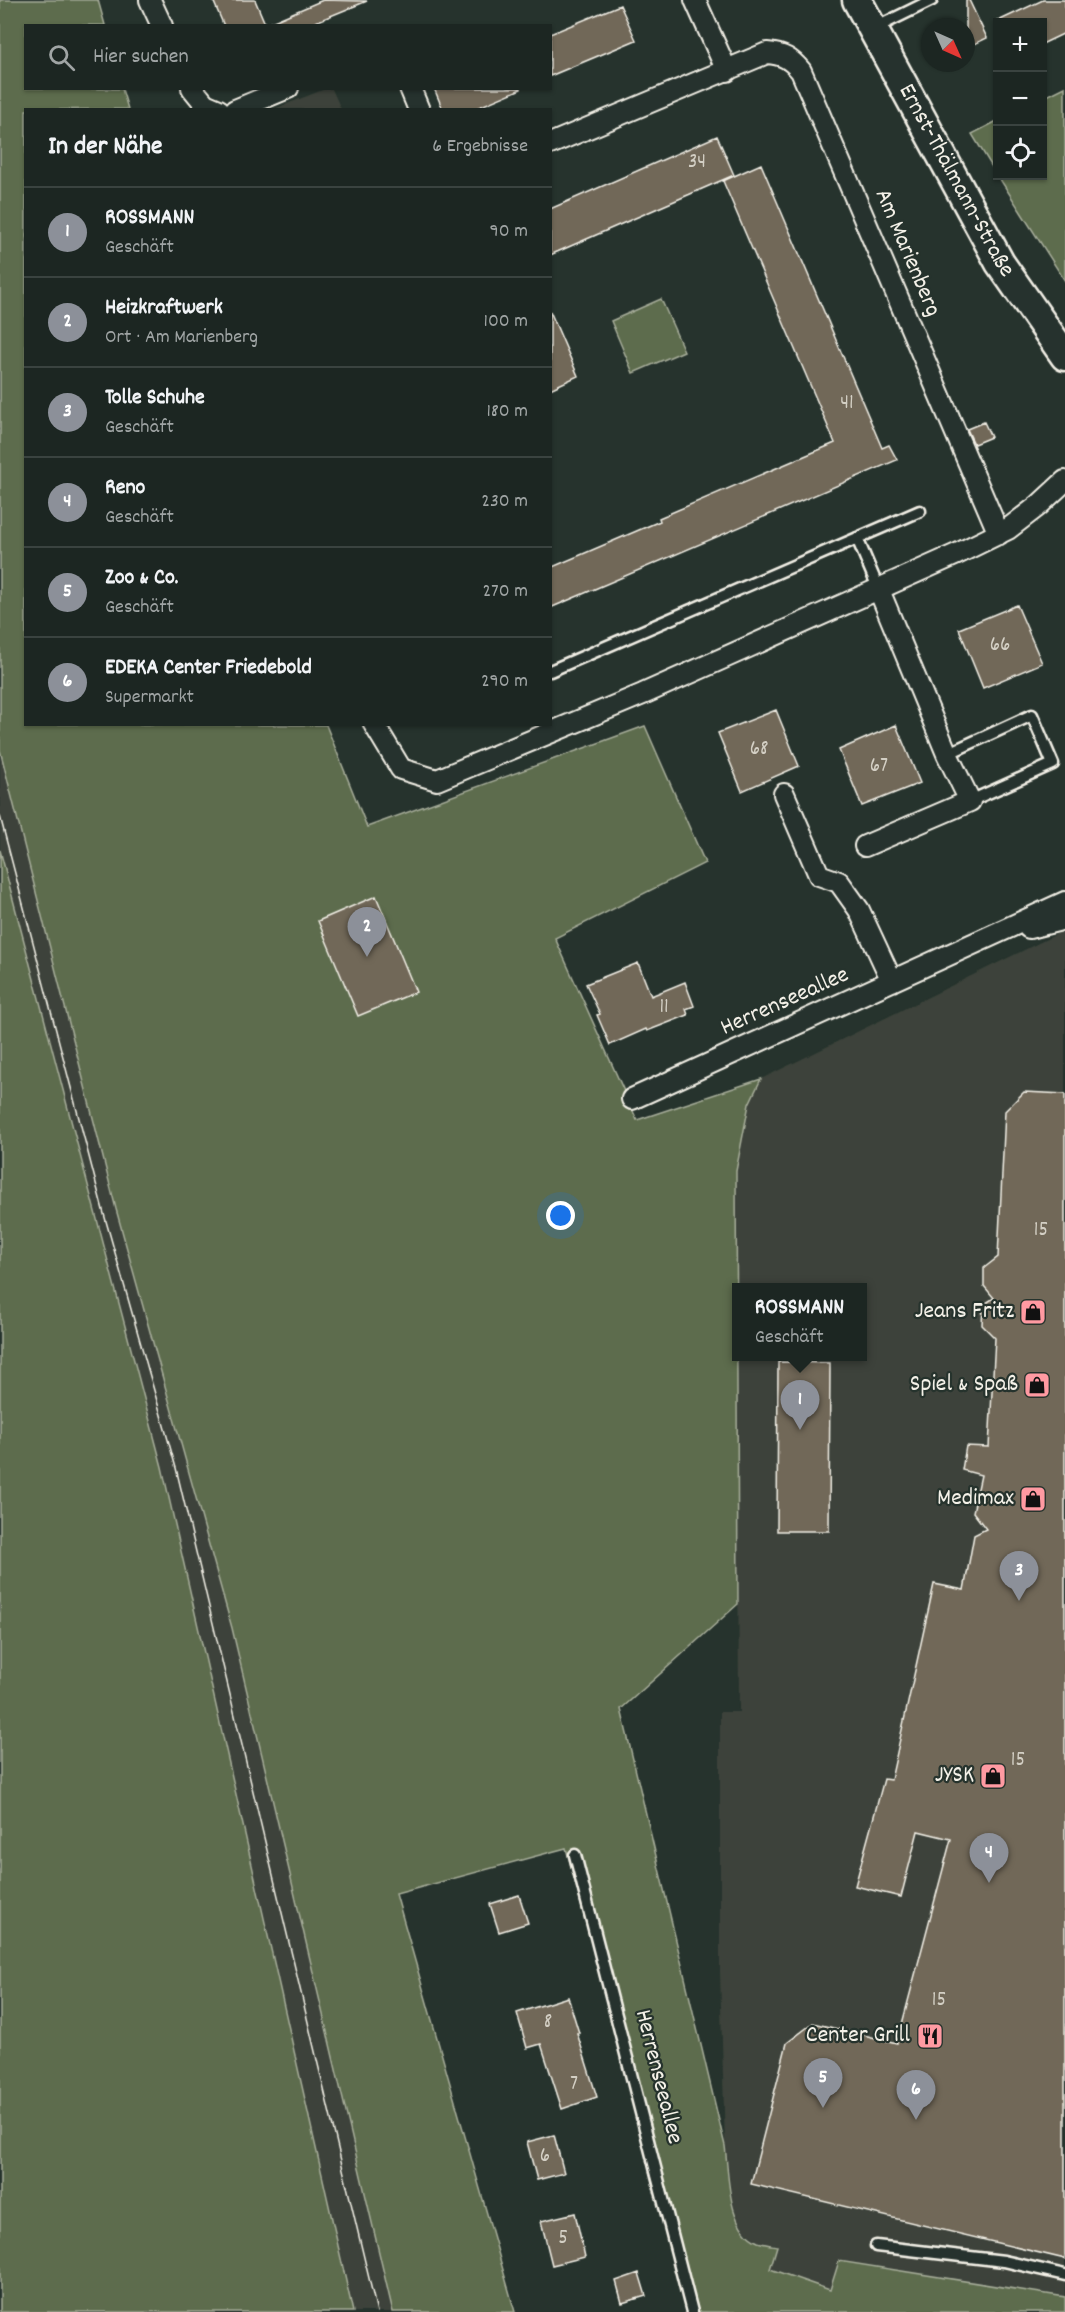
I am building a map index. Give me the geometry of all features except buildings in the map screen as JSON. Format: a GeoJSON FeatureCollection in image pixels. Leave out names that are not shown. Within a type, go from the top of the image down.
{"type":"FeatureCollection","features":[{"type":"Feature","properties":{"kind":"main road","name":"Ernst-Thälmann-Straße"},"geometry":{"type":"LineString","coordinates":[[857,0],[1000,263],[1065,356]]}},
{"type":"Feature","properties":{"kind":"street"},"geometry":{"type":"LineString","coordinates":[[150,0],[161,24]]}},
{"type":"Feature","properties":{"kind":"street"},"geometry":{"type":"LineString","coordinates":[[695,0],[727,71]]}},
{"type":"Feature","properties":{"kind":"street","name":"Am Marienberg"},"geometry":{"type":"LineString","coordinates":[[552,143],[768,53],[781,54],[793,61],[801,71],[999,534]]}},
{"type":"Feature","properties":{"kind":"street"},"geometry":{"type":"LineString","coordinates":[[194,90],[205,104],[214,108]]}},
{"type":"Feature","properties":{"kind":"street"},"geometry":{"type":"LineString","coordinates":[[241,108],[283,90]]}},
{"type":"Feature","properties":{"kind":"street"},"geometry":{"type":"LineString","coordinates":[[411,90],[418,108]]}},
{"type":"Feature","properties":{"kind":"street"},"geometry":{"type":"LineString","coordinates":[[375,726],[401,769],[437,780],[544,730],[879,590],[999,534],[1038,506],[1065,481]]}},
{"type":"Feature","properties":{"kind":"street"},"geometry":{"type":"LineString","coordinates":[[865,846],[970,801],[947,754],[879,590]]}},
{"type":"Feature","properties":{"kind":"street"},"geometry":{"type":"LineString","coordinates":[[784,794],[819,875],[839,882],[859,910],[892,981]]}},
{"type":"Feature","properties":{"kind":"street","name":"Herrenseeallee"},"geometry":{"type":"LineString","coordinates":[[632,1099],[1065,902]]}},
{"type":"Feature","properties":{"kind":"street","name":"Herrenseeallee"},"geometry":{"type":"LineString","coordinates":[[958,951],[1065,919]]}},
{"type":"Feature","properties":{"kind":"lane"},"geometry":{"type":"LineString","coordinates":[[872,29],[932,0]]}},
{"type":"Feature","properties":{"kind":"lane"},"geometry":{"type":"LineString","coordinates":[[552,670],[920,511]]}},
{"type":"Feature","properties":{"kind":"lane"},"geometry":{"type":"LineString","coordinates":[[856,538],[879,590]]}},
{"type":"Feature","properties":{"kind":"lane"},"geometry":{"type":"LineString","coordinates":[[947,754],[1032,715],[1053,764],[970,801]]}},
{"type":"Feature","properties":{"kind":"lane","name":"Herrenseeallee"},"geometry":{"type":"LineString","coordinates":[[575,1855],[692,2312]]}},
{"type":"Feature","properties":{"kind":"lane"},"geometry":{"type":"LineString","coordinates":[[876,2246],[1004,2261],[1065,2275]]}},
{"type":"Feature","properties":{"kind":"shaded area"},"geometry":{"type":"Polygon","coordinates":[[[322,90],[332,90],[341,108],[277,108],[322,90]]]}},
{"type":"Feature","properties":{"kind":"shaded area"},"geometry":{"type":"Polygon","coordinates":[[[0,750],[116,1209],[229,1617],[393,2312],[353,2312],[162,1467],[0,850],[0,750]]]}},
{"type":"Feature","properties":{"kind":"shaded area"},"geometry":{"type":"Polygon","coordinates":[[[1065,930],[1065,2297],[839,2261],[831,2290],[770,2269],[757,2242],[734,2216],[725,2146],[720,1973],[720,1712],[739,1712],[737,1361],[867,1361],[867,1283],[737,1283],[736,1171],[749,1104],[761,1079],[1065,930]]]}},
{"type":"Feature","properties":{"kind":"green space"},"geometry":{"type":"Polygon","coordinates":[[[0,0],[98,0],[105,24],[24,24],[24,90],[122,90],[128,108],[24,108],[24,726],[326,726],[367,827],[645,726],[705,863],[555,938],[637,1120],[761,1079],[749,1104],[736,1171],[737,1283],[732,1283],[732,1361],[737,1361],[738,1604],[621,1709],[725,2146],[731,2200],[740,2226],[748,2235],[758,2242],[777,2246],[770,2269],[830,2290],[839,2261],[1065,2297],[1065,2312],[690,2312],[566,1848],[396,1894],[515,2312],[393,2312],[232,1628],[116,1209],[0,750],[0,0]]]}},
{"type":"Feature","properties":{"kind":"green space"},"geometry":{"type":"Polygon","coordinates":[[[1065,87],[1065,281],[1001,180],[1047,180],[1047,96],[1065,87]]]}},
{"type":"Feature","properties":{"kind":"green space"},"geometry":{"type":"Polygon","coordinates":[[[993,123],[993,168],[972,134],[993,123]]]}},
{"type":"Feature","properties":{"kind":"green space"},"geometry":{"type":"Polygon","coordinates":[[[661,299],[684,351],[633,373],[611,321],[661,299]]]}},
{"type":"Feature","properties":{"kind":"green space"},"geometry":{"type":"Polygon","coordinates":[[[0,850],[162,1467],[353,2312],[0,2312],[0,850]]]}},
{"type":"Feature","properties":{"kind":"tram line"},"geometry":{"type":"LineString","coordinates":[[0,816],[104,1214],[176,1468],[377,2312]]}},
{"type":"Feature","properties":{"kind":"place","name":"Heizkraftwerk"},"geometry":{"type":"Point","coordinates":[367,957]}},
{"type":"Feature","properties":{"kind":"place","name":"Jeans Fritz"},"geometry":{"type":"Point","coordinates":[1033,1312]}},
{"type":"Feature","properties":{"kind":"place","name":"Spiel & Spaß"},"geometry":{"type":"Point","coordinates":[1037,1385]}},
{"type":"Feature","properties":{"kind":"place","name":"ROSSMANN"},"geometry":{"type":"Point","coordinates":[800,1430]}},
{"type":"Feature","properties":{"kind":"place","name":"Medimax"},"geometry":{"type":"Point","coordinates":[1033,1499]}},
{"type":"Feature","properties":{"kind":"place","name":"Tolle Schuhe"},"geometry":{"type":"Point","coordinates":[1019,1601]}},
{"type":"Feature","properties":{"kind":"place","name":"JYSK"},"geometry":{"type":"Point","coordinates":[993,1776]}},
{"type":"Feature","properties":{"kind":"place","name":"Reno"},"geometry":{"type":"Point","coordinates":[989,1883]}},
{"type":"Feature","properties":{"kind":"place","name":"Center Grill"},"geometry":{"type":"Point","coordinates":[930,2036]}},
{"type":"Feature","properties":{"kind":"place","name":"Zoo & Co."},"geometry":{"type":"Point","coordinates":[823,2108]}},
{"type":"Feature","properties":{"kind":"place","name":"EDEKA Center Friedebold"},"geometry":{"type":"Point","coordinates":[916,2120]}}]}
